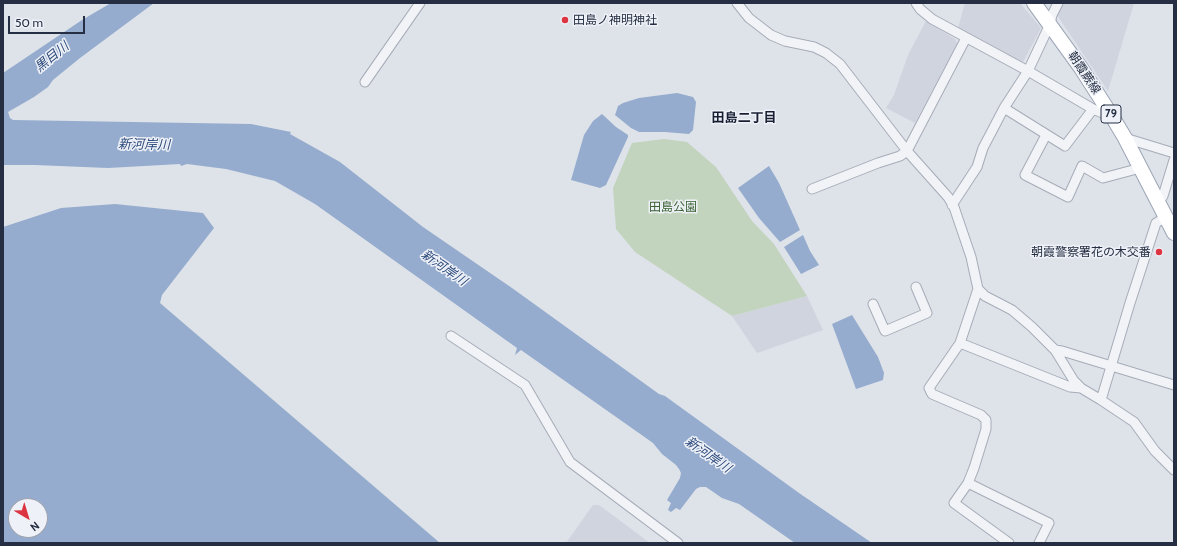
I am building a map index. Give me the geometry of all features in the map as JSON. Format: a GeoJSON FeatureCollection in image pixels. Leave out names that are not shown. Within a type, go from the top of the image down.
{"type":"FeatureCollection","features":[{"type":"Feature","properties":{"kind":"main road","name":"朝霞蕨線"},"geometry":{"type":"LineString","coordinates":[[1034,3],[1081,68],[1113,118],[1125,138],[1174,233]]}},
{"type":"Feature","properties":{"kind":"street"},"geometry":{"type":"LineString","coordinates":[[365,82],[420,3]]}},
{"type":"Feature","properties":{"kind":"street"},"geometry":{"type":"LineString","coordinates":[[737,3],[749,18],[771,35],[785,41],[814,47],[826,53],[840,64],[907,151],[948,197],[972,257],[978,289],[960,344],[929,388],[932,394],[981,415],[986,420],[986,429],[974,468],[968,483],[954,503],[1009,543]]}},
{"type":"Feature","properties":{"kind":"street"},"geometry":{"type":"LineString","coordinates":[[916,3],[920,9],[932,19],[1028,71],[1093,109],[1113,118]]}},
{"type":"Feature","properties":{"kind":"street"},"geometry":{"type":"LineString","coordinates":[[952,205],[977,167],[983,148],[1004,108],[1028,71],[1058,3]]}},
{"type":"Feature","properties":{"kind":"street"},"geometry":{"type":"LineString","coordinates":[[812,189],[878,163],[896,158],[907,151],[966,38]]}},
{"type":"Feature","properties":{"kind":"street"},"geometry":{"type":"LineString","coordinates":[[1004,108],[1065,146],[1093,109]]}},
{"type":"Feature","properties":{"kind":"street"},"geometry":{"type":"LineString","coordinates":[[1046,135],[1025,175],[1068,197],[1082,166],[1103,178],[1133,170],[1139,166]]}},
{"type":"Feature","properties":{"kind":"street"},"geometry":{"type":"LineString","coordinates":[[1125,138],[1174,153]]}},
{"type":"Feature","properties":{"kind":"street"},"geometry":{"type":"LineString","coordinates":[[1158,202],[1163,196],[1174,160]]}},
{"type":"Feature","properties":{"kind":"street"},"geometry":{"type":"LineString","coordinates":[[1101,400],[1156,223],[1166,217]]}},
{"type":"Feature","properties":{"kind":"street"},"geometry":{"type":"LineString","coordinates":[[873,304],[885,331],[927,313],[916,287]]}},
{"type":"Feature","properties":{"kind":"street"},"geometry":{"type":"LineString","coordinates":[[978,289],[985,296],[1012,310],[1032,327],[1055,350],[1074,381],[1081,388],[1134,422],[1154,451],[1174,470]]}},
{"type":"Feature","properties":{"kind":"street"},"geometry":{"type":"LineString","coordinates":[[451,336],[525,385],[570,462],[678,543]]}},
{"type":"Feature","properties":{"kind":"street"},"geometry":{"type":"LineString","coordinates":[[960,344],[1070,387],[1081,388]]}},
{"type":"Feature","properties":{"kind":"street"},"geometry":{"type":"LineString","coordinates":[[1055,350],[1174,385]]}},
{"type":"Feature","properties":{"kind":"street"},"geometry":{"type":"LineString","coordinates":[[968,483],[1049,523],[1039,543]]}},
{"type":"Feature","properties":{"kind":"shaded area"},"geometry":{"type":"Polygon","coordinates":[[[965,3],[1020,3],[1041,28],[1022,64],[958,28],[965,3]]]}},
{"type":"Feature","properties":{"kind":"shaded area"},"geometry":{"type":"Polygon","coordinates":[[[1062,3],[1134,3],[1108,91],[1057,15],[1062,3]]]}},
{"type":"Feature","properties":{"kind":"shaded area"},"geometry":{"type":"Polygon","coordinates":[[[926,21],[955,39],[957,44],[915,123],[886,108],[894,95],[908,55],[926,21]]]}},
{"type":"Feature","properties":{"kind":"shaded area"},"geometry":{"type":"Polygon","coordinates":[[[807,296],[823,330],[757,353],[732,316],[807,296]]]}},
{"type":"Feature","properties":{"kind":"shaded area"},"geometry":{"type":"Polygon","coordinates":[[[593,505],[599,505],[650,543],[566,543],[593,505]]]}},
{"type":"Feature","properties":{"kind":"green space","name":"田島公園"},"geometry":{"type":"Polygon","coordinates":[[[664,139],[687,142],[716,167],[752,221],[774,244],[807,296],[732,316],[635,252],[616,229],[613,188],[632,143],[664,139]]]}},
{"type":"Feature","properties":{"kind":"water"},"geometry":{"type":"Polygon","coordinates":[[[111,3],[154,3],[80,58],[53,80],[48,87],[8,112],[10,118],[13,120],[251,124],[291,132],[290,134],[340,162],[423,227],[512,288],[659,394],[665,396],[799,493],[872,543],[795,543],[739,504],[722,498],[706,487],[696,489],[680,510],[676,508],[671,512],[668,510],[671,503],[667,500],[680,478],[681,473],[676,465],[662,454],[653,443],[521,350],[515,355],[517,348],[315,204],[275,181],[226,169],[187,164],[181,166],[180,164],[108,168],[3,165],[3,73],[82,20],[111,3]]]}},
{"type":"Feature","properties":{"kind":"water"},"geometry":{"type":"Polygon","coordinates":[[[677,93],[693,97],[696,102],[693,130],[689,134],[639,132],[631,128],[615,115],[618,106],[623,103],[639,98],[677,93]]]}},
{"type":"Feature","properties":{"kind":"water"},"geometry":{"type":"Polygon","coordinates":[[[602,114],[616,127],[628,135],[628,137],[606,185],[600,188],[571,180],[584,135],[593,121],[602,114]]]}},
{"type":"Feature","properties":{"kind":"water"},"geometry":{"type":"Polygon","coordinates":[[[769,166],[779,183],[800,230],[780,242],[759,218],[738,188],[769,166]]]}},
{"type":"Feature","properties":{"kind":"water"},"geometry":{"type":"Polygon","coordinates":[[[115,204],[203,213],[214,228],[162,295],[160,303],[440,543],[3,543],[3,227],[61,208],[115,204]]]}},
{"type":"Feature","properties":{"kind":"water"},"geometry":{"type":"Polygon","coordinates":[[[803,235],[810,251],[819,265],[801,274],[784,247],[803,235]]]}},
{"type":"Feature","properties":{"kind":"water"},"geometry":{"type":"Polygon","coordinates":[[[852,315],[878,357],[884,373],[883,380],[856,389],[832,324],[852,315]]]}},
{"type":"Feature","properties":{"kind":"place","name":"田島ノ神明神社"},"geometry":{"type":"Point","coordinates":[565,20]}},
{"type":"Feature","properties":{"kind":"place","name":"朝霞警察署花の木交番"},"geometry":{"type":"Point","coordinates":[1159,252]}},
{"type":"Feature","properties":{"kind":"district","name":"田島二丁目"},"geometry":{"type":"Point","coordinates":[744,118]}},
{"type":"Feature","properties":{"kind":"water label","name":"黒目川"},"geometry":{"type":"Point","coordinates":[52,57]}},
{"type":"Feature","properties":{"kind":"water label","name":"新河岸川"},"geometry":{"type":"Point","coordinates":[144,145]}},
{"type":"Feature","properties":{"kind":"water label","name":"新河岸川"},"geometry":{"type":"Point","coordinates":[444,268]}},
{"type":"Feature","properties":{"kind":"water label","name":"新河岸川"},"geometry":{"type":"Point","coordinates":[708,455]}}]}
